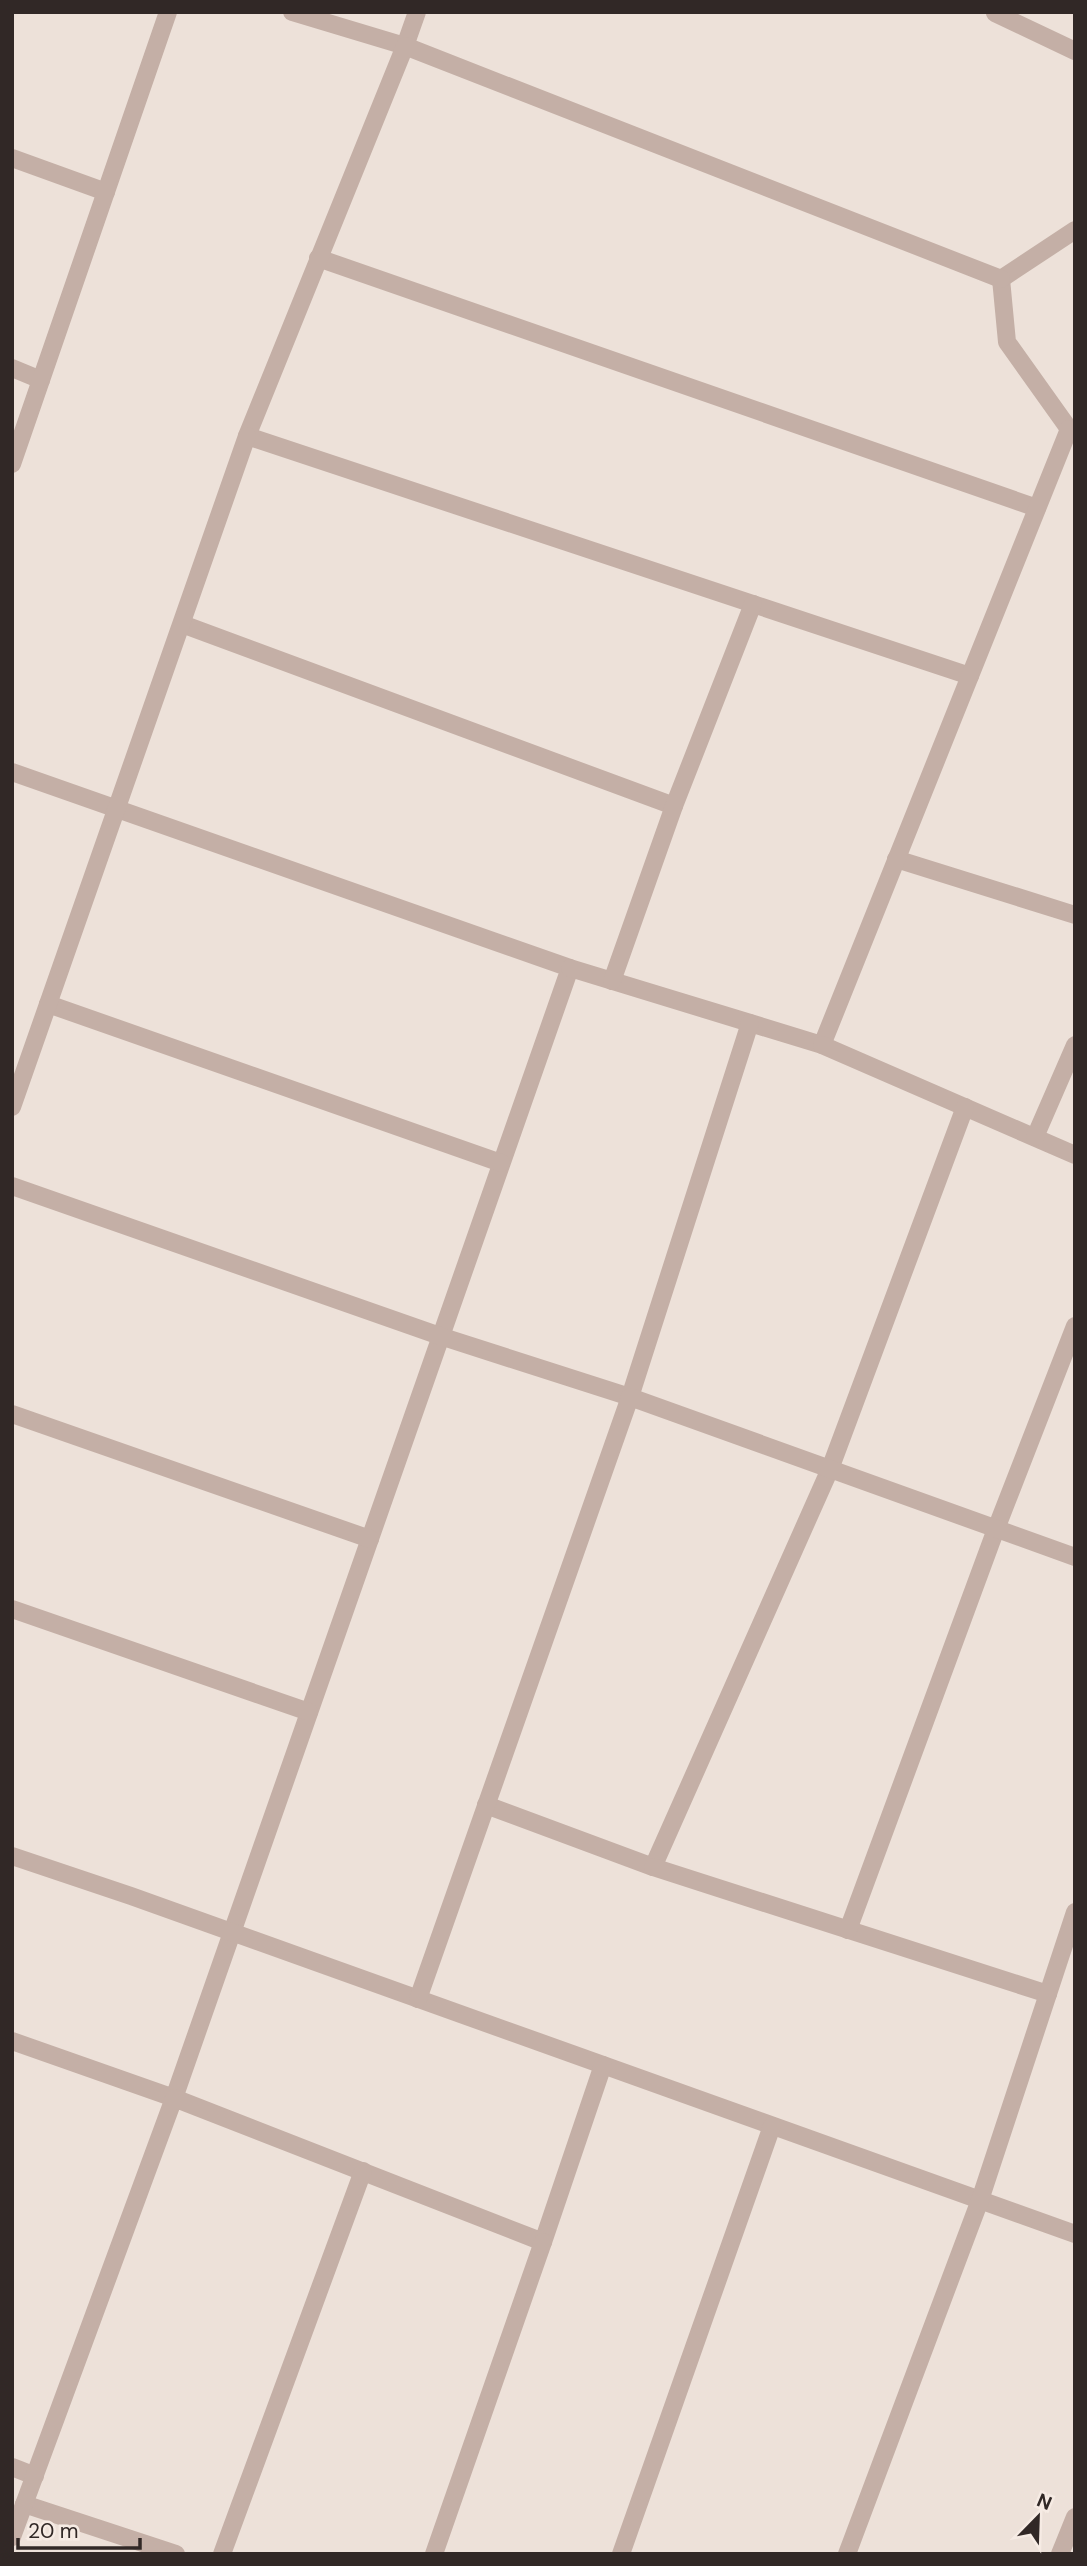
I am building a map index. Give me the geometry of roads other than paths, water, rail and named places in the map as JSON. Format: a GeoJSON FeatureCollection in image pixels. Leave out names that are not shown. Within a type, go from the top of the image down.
{"type":"FeatureCollection","features":[{"type":"Feature","properties":{"kind":"street"},"geometry":{"type":"LineString","coordinates":[[12,464],[168,12]]}},
{"type":"Feature","properties":{"kind":"street"},"geometry":{"type":"LineString","coordinates":[[292,12],[405,46],[1002,279]]}},
{"type":"Feature","properties":{"kind":"street"},"geometry":{"type":"LineString","coordinates":[[12,1107],[247,436],[417,12]]}},
{"type":"Feature","properties":{"kind":"street"},"geometry":{"type":"LineString","coordinates":[[994,13],[1075,51]]}},
{"type":"Feature","properties":{"kind":"street"},"geometry":{"type":"LineString","coordinates":[[12,158],[106,192]]}},
{"type":"Feature","properties":{"kind":"street"},"geometry":{"type":"LineString","coordinates":[[1002,279],[1075,230]]}},
{"type":"Feature","properties":{"kind":"street"},"geometry":{"type":"LineString","coordinates":[[318,258],[1037,508]]}},
{"type":"Feature","properties":{"kind":"street"},"geometry":{"type":"LineString","coordinates":[[822,1045],[1037,508],[1072,429],[1007,342],[1002,279]]}},
{"type":"Feature","properties":{"kind":"street"},"geometry":{"type":"LineString","coordinates":[[12,369],[41,380]]}},
{"type":"Feature","properties":{"kind":"street"},"geometry":{"type":"LineString","coordinates":[[247,436],[970,676]]}},
{"type":"Feature","properties":{"kind":"street"},"geometry":{"type":"LineString","coordinates":[[612,981],[674,806],[753,604]]}},
{"type":"Feature","properties":{"kind":"street"},"geometry":{"type":"LineString","coordinates":[[182,624],[674,806]]}},
{"type":"Feature","properties":{"kind":"street"},"geometry":{"type":"LineString","coordinates":[[12,772],[570,968],[822,1045],[1075,1155]]}},
{"type":"Feature","properties":{"kind":"street"},"geometry":{"type":"LineString","coordinates":[[896,859],[1075,915]]}},
{"type":"Feature","properties":{"kind":"street"},"geometry":{"type":"LineString","coordinates":[[12,2538],[174,2098],[570,968]]}},
{"type":"Feature","properties":{"kind":"street"},"geometry":{"type":"LineString","coordinates":[[48,1004],[501,1163]]}},
{"type":"Feature","properties":{"kind":"street"},"geometry":{"type":"LineString","coordinates":[[418,1999],[630,1397],[750,1023]]}},
{"type":"Feature","properties":{"kind":"street"},"geometry":{"type":"LineString","coordinates":[[1035,1137],[1075,1045]]}},
{"type":"Feature","properties":{"kind":"street"},"geometry":{"type":"LineString","coordinates":[[653,1867],[830,1469],[965,1107]]}},
{"type":"Feature","properties":{"kind":"street"},"geometry":{"type":"LineString","coordinates":[[12,1186],[440,1336],[630,1397],[1075,1556]]}},
{"type":"Feature","properties":{"kind":"street"},"geometry":{"type":"LineString","coordinates":[[848,1930],[996,1528],[1075,1326]]}},
{"type":"Feature","properties":{"kind":"street"},"geometry":{"type":"LineString","coordinates":[[12,1414],[370,1539]]}},
{"type":"Feature","properties":{"kind":"street"},"geometry":{"type":"LineString","coordinates":[[12,1609],[309,1712]]}},
{"type":"Feature","properties":{"kind":"street"},"geometry":{"type":"LineString","coordinates":[[486,1805],[653,1867],[1048,1994]]}},
{"type":"Feature","properties":{"kind":"street"},"geometry":{"type":"LineString","coordinates":[[12,1856],[232,1932],[1075,2234]]}},
{"type":"Feature","properties":{"kind":"street"},"geometry":{"type":"LineString","coordinates":[[847,2554],[980,2200],[1075,1912]]}},
{"type":"Feature","properties":{"kind":"street"},"geometry":{"type":"LineString","coordinates":[[12,2041],[174,2098],[543,2242]]}},
{"type":"Feature","properties":{"kind":"street"},"geometry":{"type":"LineString","coordinates":[[434,2554],[603,2065]]}},
{"type":"Feature","properties":{"kind":"street"},"geometry":{"type":"LineString","coordinates":[[621,2554],[772,2126]]}},
{"type":"Feature","properties":{"kind":"street"},"geometry":{"type":"LineString","coordinates":[[222,2554],[363,2171]]}},
{"type":"Feature","properties":{"kind":"street"},"geometry":{"type":"LineString","coordinates":[[12,2467],[34,2476]]}},
{"type":"Feature","properties":{"kind":"street"},"geometry":{"type":"LineString","coordinates":[[24,2504],[176,2554]]}},
{"type":"Feature","properties":{"kind":"street"},"geometry":{"type":"LineString","coordinates":[[1060,2554],[1075,2517]]}}]}
